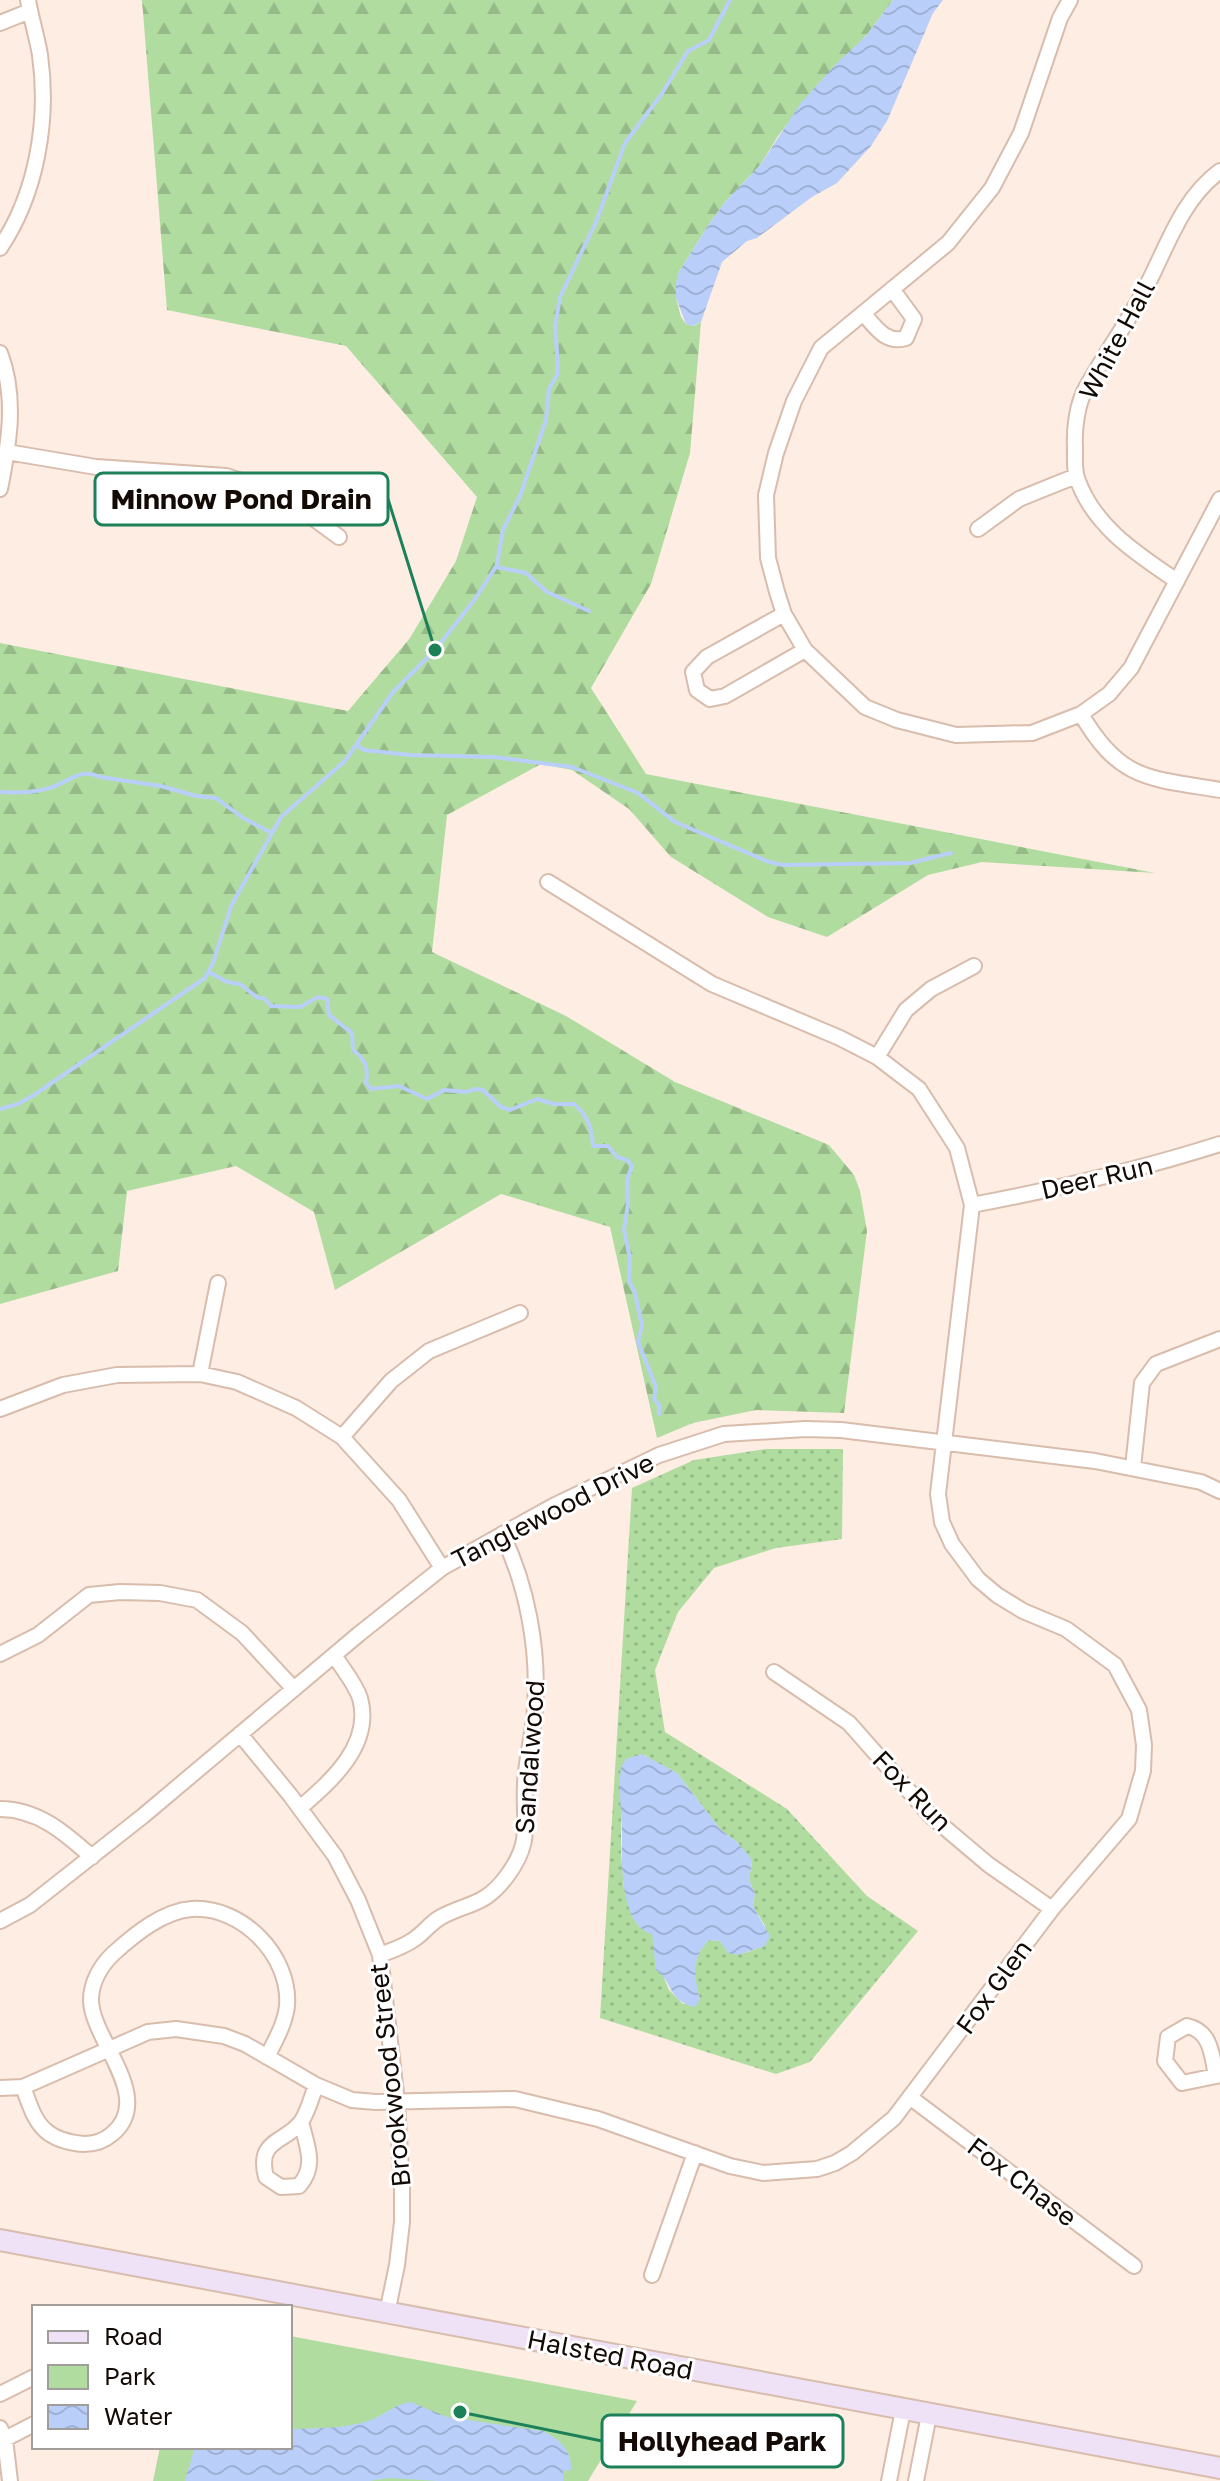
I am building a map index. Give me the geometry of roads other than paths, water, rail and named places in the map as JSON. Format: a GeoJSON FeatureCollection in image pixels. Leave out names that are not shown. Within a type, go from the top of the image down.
{"type":"FeatureCollection","features":[{"type":"Feature","properties":{"kind":"street"},"geometry":{"type":"LineString","coordinates":[[1070,0],[1060,18],[1031,109],[992,188],[948,243],[821,348],[794,401],[776,453],[766,495],[768,558],[784,614],[805,650],[865,707],[897,720],[956,735],[1032,733],[1081,714],[1109,694],[1131,668],[1220,499]]}},
{"type":"Feature","properties":{"kind":"street"},"geometry":{"type":"LineString","coordinates":[[0,23],[29,6],[40,55],[43,100],[39,140],[23,206],[0,248]]}},
{"type":"Feature","properties":{"kind":"street","name":"White Hall"},"geometry":{"type":"LineString","coordinates":[[1177,581],[1126,547],[1091,507],[1076,476],[1074,432],[1085,391],[1122,333],[1184,207],[1204,183],[1220,171]]}},
{"type":"Feature","properties":{"kind":"street"},"geometry":{"type":"LineString","coordinates":[[863,313],[891,340],[906,338],[914,319],[892,289]]}},
{"type":"Feature","properties":{"kind":"street"},"geometry":{"type":"LineString","coordinates":[[0,353],[7,377],[10,417],[0,489]]}},
{"type":"Feature","properties":{"kind":"street"},"geometry":{"type":"LineString","coordinates":[[7,452],[96,467],[226,476],[294,504],[339,537]]}},
{"type":"Feature","properties":{"kind":"street"},"geometry":{"type":"LineString","coordinates":[[978,529],[1019,499],[1076,476]]}},
{"type":"Feature","properties":{"kind":"street"},"geometry":{"type":"LineString","coordinates":[[784,614],[707,657],[693,672],[697,690],[710,699],[725,696],[805,650]]}},
{"type":"Feature","properties":{"kind":"street"},"geometry":{"type":"LineString","coordinates":[[1081,714],[1096,739],[1118,763],[1153,779],[1220,790]]}},
{"type":"Feature","properties":{"kind":"street"},"geometry":{"type":"LineString","coordinates":[[548,882],[712,984],[840,1038],[877,1057],[919,1089],[942,1124],[957,1148],[972,1205]]}},
{"type":"Feature","properties":{"kind":"street"},"geometry":{"type":"LineString","coordinates":[[877,1057],[906,1010],[931,989],[974,966]]}},
{"type":"Feature","properties":{"kind":"street","name":"Deer Run"},"geometry":{"type":"LineString","coordinates":[[972,1205],[1105,1178],[1220,1144]]}},
{"type":"Feature","properties":{"kind":"street","name":"Fox Glen"},"geometry":{"type":"LineString","coordinates":[[108,2048],[148,2032],[176,2029],[224,2036],[245,2044],[316,2085],[352,2100],[515,2099],[598,2119],[730,2166],[763,2173],[817,2169],[835,2163],[894,2118],[1052,1909],[1129,1819],[1143,1771],[1144,1745],[1139,1710],[1115,1665],[1066,1629],[1023,1611],[997,1595],[961,1560],[942,1522],[938,1494],[972,1205]]}},
{"type":"Feature","properties":{"kind":"street"},"geometry":{"type":"LineString","coordinates":[[200,1374],[218,1283]]}},
{"type":"Feature","properties":{"kind":"street"},"geometry":{"type":"LineString","coordinates":[[342,1437],[391,1381],[429,1351],[520,1313]]}},
{"type":"Feature","properties":{"kind":"street"},"geometry":{"type":"LineString","coordinates":[[1133,1467],[1142,1383],[1156,1364],[1220,1339]]}},
{"type":"Feature","properties":{"kind":"street"},"geometry":{"type":"LineString","coordinates":[[0,1409],[63,1385],[117,1375],[200,1374],[237,1382],[296,1408],[342,1437],[399,1500],[442,1568]]}},
{"type":"Feature","properties":{"kind":"street","name":"Tanglewood Drive"},"geometry":{"type":"LineString","coordinates":[[0,1921],[30,1905],[92,1857],[442,1568],[553,1506],[659,1455],[724,1434],[841,1430],[1133,1467],[1201,1482],[1220,1491]]}},
{"type":"Feature","properties":{"kind":"street","name":"Sandalwood"},"geometry":{"type":"LineString","coordinates":[[380,1955],[413,1940],[440,1917],[480,1903],[505,1879],[520,1856],[526,1839],[525,1784],[537,1673],[513,1555],[502,1534]]}},
{"type":"Feature","properties":{"kind":"street"},"geometry":{"type":"LineString","coordinates":[[0,1654],[38,1635],[89,1595],[160,1593],[197,1600],[242,1633],[294,1689]]}},
{"type":"Feature","properties":{"kind":"street"},"geometry":{"type":"LineString","coordinates":[[300,1808],[333,1779],[351,1753],[361,1729],[359,1696],[334,1655]]}},
{"type":"Feature","properties":{"kind":"street","name":"Fox Run"},"geometry":{"type":"LineString","coordinates":[[774,1672],[849,1723],[931,1816],[989,1865],[1052,1909]]}},
{"type":"Feature","properties":{"kind":"street","name":"Brookwood Street"},"geometry":{"type":"LineString","coordinates":[[240,1734],[335,1856],[358,1900],[380,1955],[397,2102],[402,2222],[387,2313]]}},
{"type":"Feature","properties":{"kind":"street"},"geometry":{"type":"LineString","coordinates":[[0,1809],[37,1816],[60,1828],[92,1857]]}},
{"type":"Feature","properties":{"kind":"street"},"geometry":{"type":"LineString","coordinates":[[23,2087],[33,2113],[53,2136],[90,2144],[106,2139],[117,2130],[127,2094],[121,2070],[92,2012],[91,1998],[100,1969],[138,1932],[176,1912],[194,1909],[219,1913],[242,1922],[260,1938],[281,1969],[287,2005],[283,2023],[267,2057]]}},
{"type":"Feature","properties":{"kind":"street"},"geometry":{"type":"LineString","coordinates":[[0,2088],[23,2087],[108,2048]]}},
{"type":"Feature","properties":{"kind":"street"},"geometry":{"type":"LineString","coordinates":[[301,2122],[311,2166],[299,2186],[281,2187],[266,2177],[265,2156],[270,2147],[301,2122],[316,2085]]}},
{"type":"Feature","properties":{"kind":"street","name":"Fox Chase"},"geometry":{"type":"LineString","coordinates":[[911,2098],[1134,2266]]}},
{"type":"Feature","properties":{"kind":"street"},"geometry":{"type":"LineString","coordinates":[[652,2275],[695,2153]]}},
{"type":"Feature","properties":{"kind":"street","name":"Halsted Road"},"geometry":{"type":"LineString","coordinates":[[0,2240],[1220,2468]]}},
{"type":"Feature","properties":{"kind":"street"},"geometry":{"type":"LineString","coordinates":[[0,2394],[32,2378]]}},
{"type":"Feature","properties":{"kind":"street"},"geometry":{"type":"LineString","coordinates":[[889,2481],[903,2410]]}},
{"type":"Feature","properties":{"kind":"street"},"geometry":{"type":"LineString","coordinates":[[916,2481],[929,2415]]}},
{"type":"Feature","properties":{"kind":"street"},"geometry":{"type":"LineString","coordinates":[[10,2481],[3,2434],[32,2425]]}},
{"type":"Feature","properties":{"kind":"water"},"geometry":{"type":"Polygon","coordinates":[[[893,0],[943,0],[933,13],[887,121],[871,146],[837,183],[812,197],[757,238],[747,241],[722,262],[701,322],[693,326],[686,324],[676,298],[676,283],[679,272],[707,227],[725,202],[761,164],[800,104],[866,36],[893,0]]]}},
{"type":"Feature","properties":{"kind":"water"},"geometry":{"type":"Polygon","coordinates":[[[642,1754],[677,1773],[720,1829],[750,1857],[749,1880],[755,1894],[753,1906],[770,1936],[765,1946],[738,1955],[728,1953],[720,1941],[709,1940],[697,1961],[695,1976],[700,1999],[695,2007],[679,2000],[656,1970],[652,1934],[634,1920],[625,1893],[621,1767],[626,1759],[642,1754]]]}},
{"type":"Feature","properties":{"kind":"water"},"geometry":{"type":"Polygon","coordinates":[[[411,2402],[447,2417],[543,2431],[564,2446],[571,2470],[563,2471],[563,2481],[390,2478],[369,2481],[185,2481],[194,2449],[292,2449],[292,2429],[362,2423],[411,2402]]]}},
{"type":"Feature","properties":{"kind":"waterway"},"geometry":{"type":"LineString","coordinates":[[0,1109],[34,1095],[205,978],[213,963],[231,906],[281,817],[345,761],[393,692],[435,650],[475,599],[497,565],[503,530],[520,496],[546,420],[549,389],[557,375],[555,327],[560,297],[596,222],[625,143],[661,95],[688,51],[709,40],[730,0]]}},
{"type":"Feature","properties":{"kind":"waterway"},"geometry":{"type":"LineString","coordinates":[[496,567],[526,573],[547,592],[589,611]]}},
{"type":"Feature","properties":{"kind":"waterway"},"geometry":{"type":"LineString","coordinates":[[356,745],[364,750],[410,755],[494,757],[572,767],[638,793],[675,822],[783,865],[910,863],[951,853]]}},
{"type":"Feature","properties":{"kind":"waterway"},"geometry":{"type":"LineString","coordinates":[[0,792],[40,790],[79,775],[92,774],[216,798],[243,818],[270,832]]}},
{"type":"Feature","properties":{"kind":"waterway"},"geometry":{"type":"LineString","coordinates":[[209,972],[227,982],[240,984],[258,998],[264,998],[271,1006],[300,1007],[318,997],[327,999],[329,1015],[352,1033],[353,1050],[365,1064],[366,1083],[371,1089],[399,1086],[427,1099],[444,1090],[483,1090],[501,1107],[510,1110],[537,1099],[554,1104],[574,1104],[588,1123],[593,1146],[608,1146],[617,1157],[627,1160],[632,1166],[627,1180],[628,1204],[624,1230],[630,1258],[629,1281],[642,1325],[638,1342],[656,1387],[654,1399],[659,1405],[659,1414]]}},
{"type":"Feature","properties":{"kind":"place","name":"Minnow Pond Drain"},"geometry":{"type":"Point","coordinates":[435,650]}},
{"type":"Feature","properties":{"kind":"place","name":"Hollyhead Park"},"geometry":{"type":"Point","coordinates":[460,2412]}}]}
